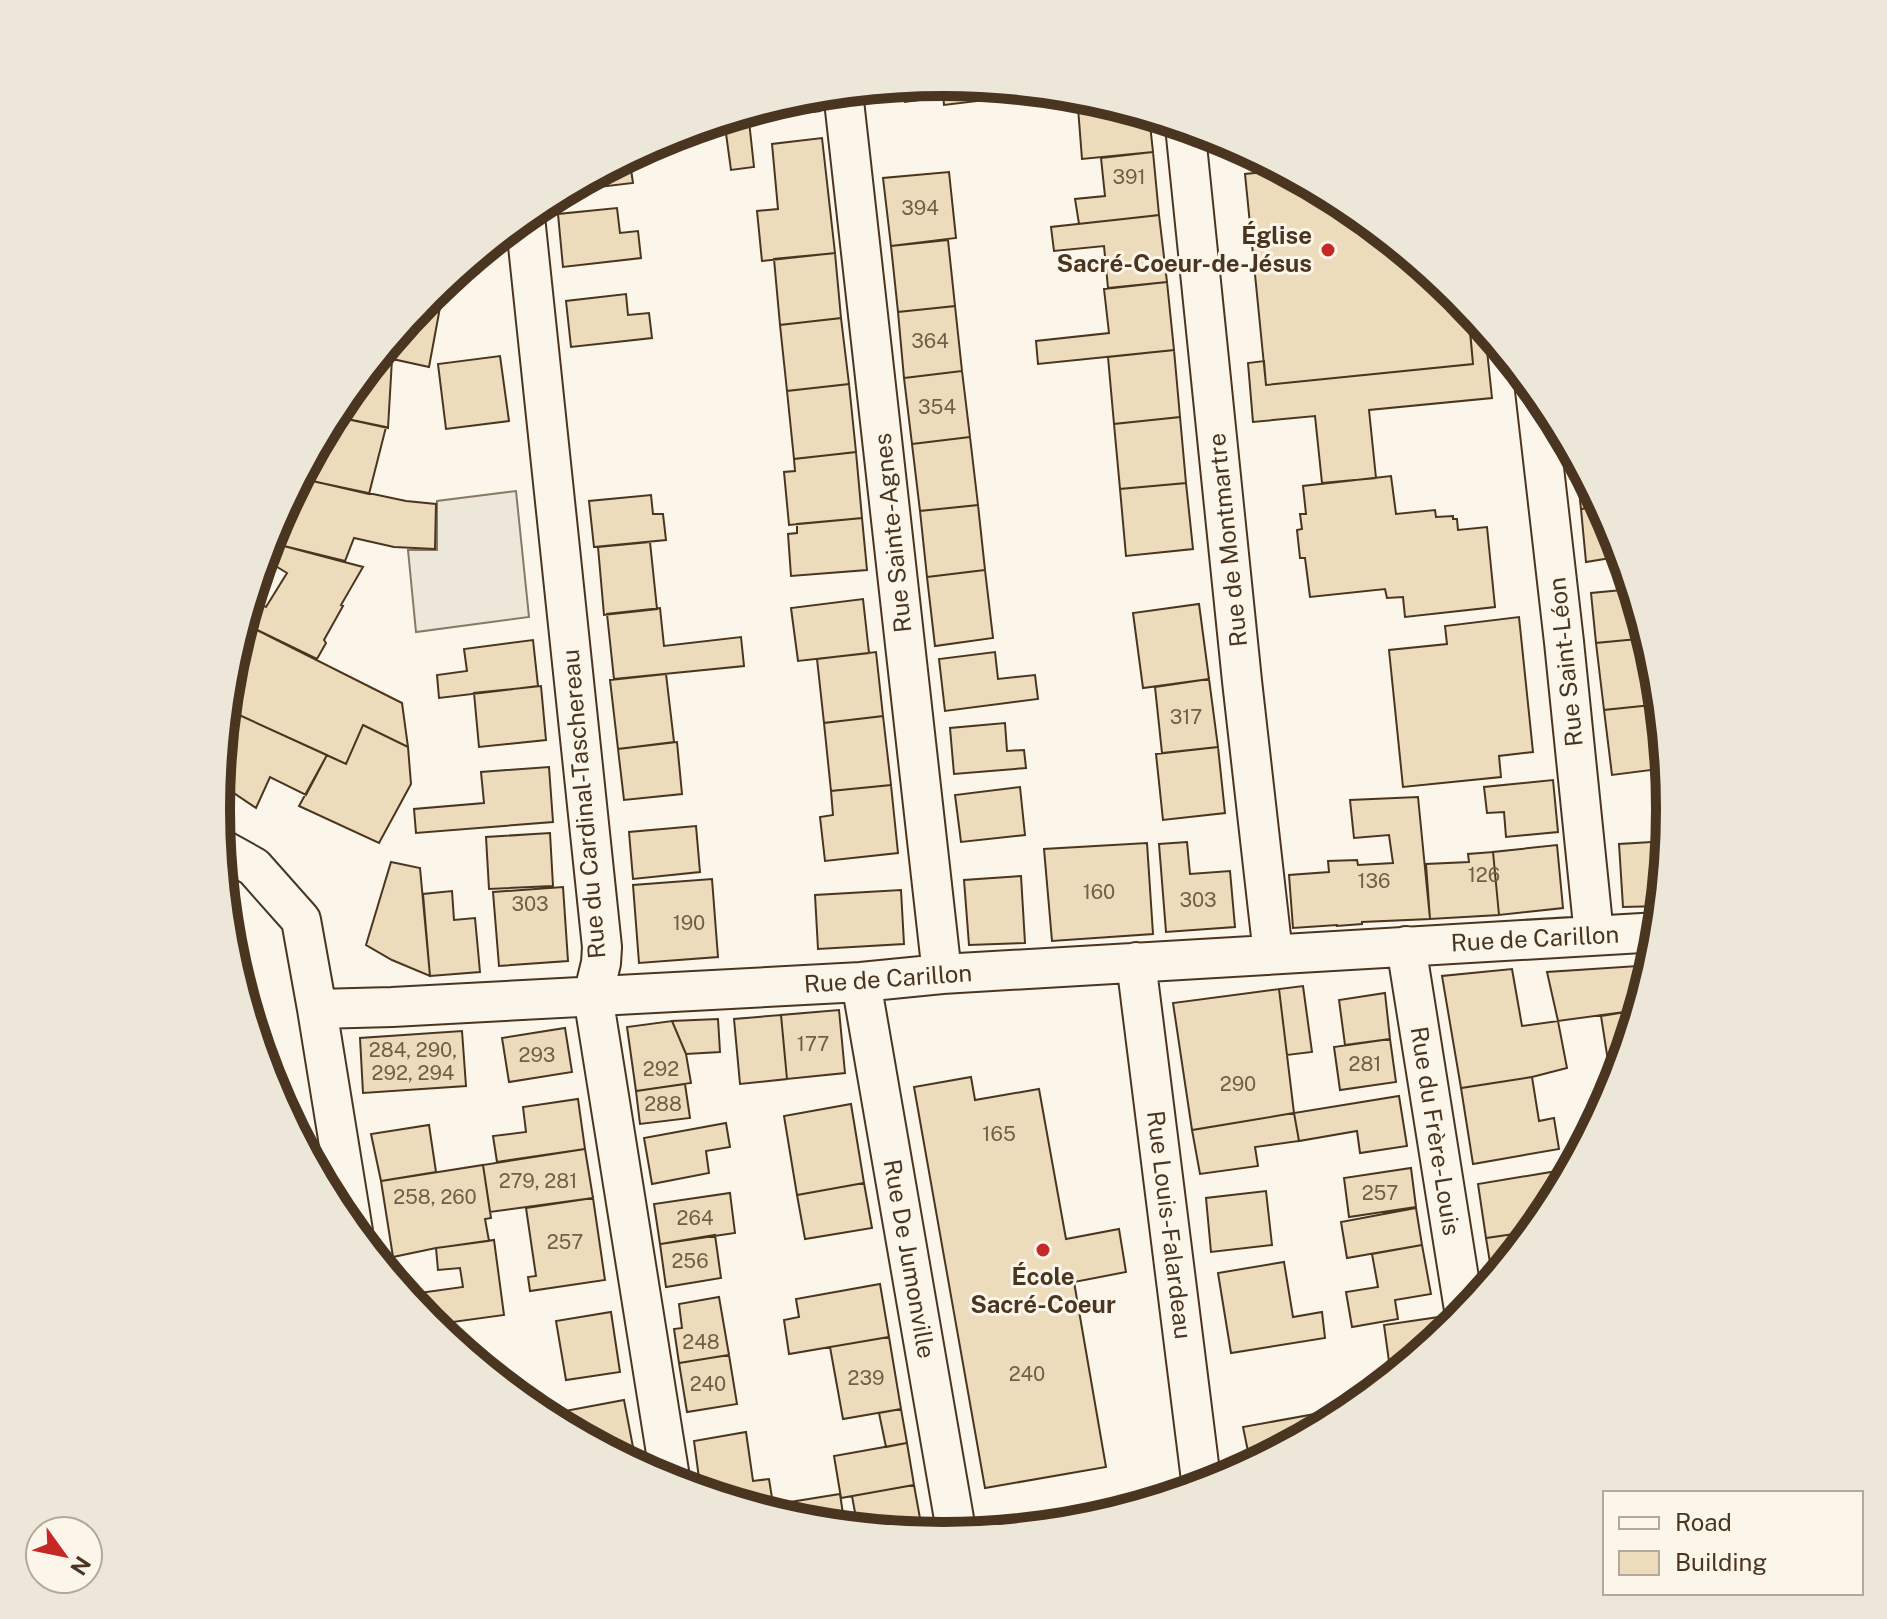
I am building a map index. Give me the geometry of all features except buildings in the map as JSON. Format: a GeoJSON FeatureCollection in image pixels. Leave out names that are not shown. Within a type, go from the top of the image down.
{"type":"FeatureCollection","features":[{"type":"Feature","properties":{"kind":"street","name":"Rue Sainte-Agnes"},"geometry":{"type":"LineString","coordinates":[[844,103],[942,974]]}},
{"type":"Feature","properties":{"kind":"street","name":"Rue de Montmartre"},"geometry":{"type":"LineString","coordinates":[[1186,139],[1273,954]]}},
{"type":"Feature","properties":{"kind":"street","name":"Rue du Cardinal-Taschereau"},"geometry":{"type":"LineString","coordinates":[[526,231],[602,947],[593,996],[668,1468]]}},
{"type":"Feature","properties":{"kind":"street","name":"Rue Saint-Léon"},"geometry":{"type":"LineString","coordinates":[[1538,414],[1594,935]]}},
{"type":"Feature","properties":{"kind":"street"},"geometry":{"type":"LineString","coordinates":[[232,855],[254,867],[301,920],[349,1204]]}},
{"type":"Feature","properties":{"kind":"street","name":"Rue de Carillon"},"geometry":{"type":"LineString","coordinates":[[317,1009],[861,982],[942,974],[1646,933]]}},
{"type":"Feature","properties":{"kind":"street","name":"Rue du Frère-Louis"},"geometry":{"type":"LineString","coordinates":[[1406,946],[1462,1299]]}},
{"type":"Feature","properties":{"kind":"street","name":"Rue Louis-Falardeau"},"geometry":{"type":"LineString","coordinates":[[1136,962],[1200,1475]]}},
{"type":"Feature","properties":{"kind":"street","name":"Rue De Jumonville"},"geometry":{"type":"LineString","coordinates":[[861,982],[955,1523]]}},
{"type":"Feature","properties":{"kind":"shaded area"},"geometry":{"type":"Polygon","coordinates":[[[516,491],[529,617],[416,632],[408,550],[437,550],[437,501],[516,491]]]}},
{"type":"Feature","properties":{"kind":"place","name":"Église Sacré-Coeur-de-Jésus"},"geometry":{"type":"Point","coordinates":[1328,250]}},
{"type":"Feature","properties":{"kind":"place","name":"École Sacré-Coeur"},"geometry":{"type":"Point","coordinates":[1043,1250]}}]}
